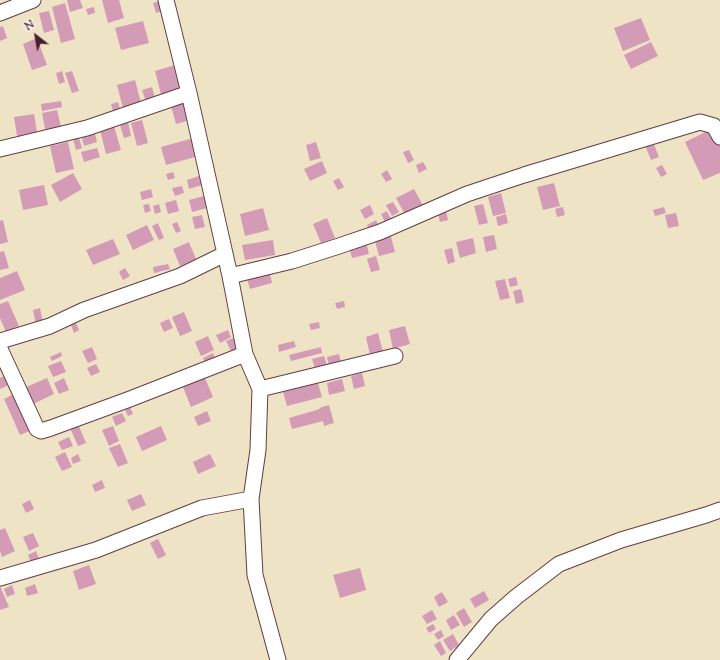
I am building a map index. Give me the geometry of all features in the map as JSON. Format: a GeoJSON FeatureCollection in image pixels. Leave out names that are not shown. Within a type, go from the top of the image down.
{"type":"FeatureCollection","features":[{"type":"Feature","properties":{"kind":"street"},"geometry":{"type":"LineString","coordinates":[[0,13],[33,0]]}},
{"type":"Feature","properties":{"kind":"street"},"geometry":{"type":"LineString","coordinates":[[166,0],[189,93],[230,276],[245,354],[260,389],[258,450],[251,500],[255,576],[278,660]]}},
{"type":"Feature","properties":{"kind":"street"},"geometry":{"type":"LineString","coordinates":[[0,149],[87,128],[189,93]]}},
{"type":"Feature","properties":{"kind":"street"},"geometry":{"type":"LineString","coordinates":[[230,276],[292,261],[339,246],[380,232],[467,194],[524,175],[700,122],[714,126],[720,137]]}},
{"type":"Feature","properties":{"kind":"street"},"geometry":{"type":"LineString","coordinates":[[0,341],[50,326],[84,310],[180,276],[224,254]]}},
{"type":"Feature","properties":{"kind":"street"},"geometry":{"type":"LineString","coordinates":[[0,349],[38,429],[41,431],[130,399],[245,354]]}},
{"type":"Feature","properties":{"kind":"street"},"geometry":{"type":"LineString","coordinates":[[260,389],[395,356]]}},
{"type":"Feature","properties":{"kind":"street"},"geometry":{"type":"LineString","coordinates":[[0,578],[96,550],[202,508],[251,500]]}},
{"type":"Feature","properties":{"kind":"street"},"geometry":{"type":"LineString","coordinates":[[457,660],[491,619],[516,597],[559,564],[621,540],[720,510]]}},
{"type":"Feature","properties":{"kind":"building"},"geometry":{"type":"Polygon","coordinates":[[[67,0],[80,0],[83,8],[70,12],[67,0]]]}},
{"type":"Feature","properties":{"kind":"building"},"geometry":{"type":"Polygon","coordinates":[[[102,0],[119,0],[124,18],[108,23],[102,0]]]}},
{"type":"Feature","properties":{"kind":"building"},"geometry":{"type":"Polygon","coordinates":[[[160,1],[163,11],[156,13],[153,3],[160,1]]]}},
{"type":"Feature","properties":{"kind":"building"},"geometry":{"type":"Polygon","coordinates":[[[65,3],[75,39],[61,43],[52,7],[65,3]]]}},
{"type":"Feature","properties":{"kind":"building"},"geometry":{"type":"Polygon","coordinates":[[[94,7],[95,13],[88,15],[86,9],[94,7]]]}},
{"type":"Feature","properties":{"kind":"building"},"geometry":{"type":"Polygon","coordinates":[[[49,11],[54,30],[44,33],[39,13],[49,11]]]}},
{"type":"Feature","properties":{"kind":"building"},"geometry":{"type":"Polygon","coordinates":[[[641,18],[650,40],[623,51],[614,28],[641,18]]]}},
{"type":"Feature","properties":{"kind":"building"},"geometry":{"type":"Polygon","coordinates":[[[143,21],[149,43],[121,50],[115,28],[143,21]]]}},
{"type":"Feature","properties":{"kind":"building"},"geometry":{"type":"Polygon","coordinates":[[[3,26],[7,38],[0,41],[0,27],[3,26]]]}},
{"type":"Feature","properties":{"kind":"building"},"geometry":{"type":"Polygon","coordinates":[[[37,38],[47,65],[32,70],[23,44],[37,38]]]}},
{"type":"Feature","properties":{"kind":"building"},"geometry":{"type":"Polygon","coordinates":[[[651,42],[658,56],[631,69],[624,55],[651,42]]]}},
{"type":"Feature","properties":{"kind":"building"},"geometry":{"type":"Polygon","coordinates":[[[175,65],[182,92],[162,98],[155,71],[175,65]]]}},
{"type":"Feature","properties":{"kind":"building"},"geometry":{"type":"Polygon","coordinates":[[[62,71],[65,82],[59,84],[56,73],[62,71]]]}},
{"type":"Feature","properties":{"kind":"building"},"geometry":{"type":"Polygon","coordinates":[[[72,71],[79,91],[72,93],[65,73],[72,71]]]}},
{"type":"Feature","properties":{"kind":"building"},"geometry":{"type":"Polygon","coordinates":[[[135,80],[142,107],[124,112],[117,85],[135,80]]]}},
{"type":"Feature","properties":{"kind":"building"},"geometry":{"type":"Polygon","coordinates":[[[152,87],[156,102],[147,105],[142,90],[152,87]]]}},
{"type":"Feature","properties":{"kind":"building"},"geometry":{"type":"Polygon","coordinates":[[[61,101],[62,107],[42,111],[41,104],[61,101]]]}},
{"type":"Feature","properties":{"kind":"building"},"geometry":{"type":"Polygon","coordinates":[[[190,101],[194,119],[176,124],[171,106],[190,101]]]}},
{"type":"Feature","properties":{"kind":"building"},"geometry":{"type":"Polygon","coordinates":[[[118,102],[121,113],[114,115],[111,104],[118,102]]]}},
{"type":"Feature","properties":{"kind":"building"},"geometry":{"type":"Polygon","coordinates":[[[57,110],[62,131],[46,134],[42,113],[57,110]]]}},
{"type":"Feature","properties":{"kind":"building"},"geometry":{"type":"Polygon","coordinates":[[[34,114],[38,138],[18,142],[14,117],[34,114]]]}},
{"type":"Feature","properties":{"kind":"building"},"geometry":{"type":"Polygon","coordinates":[[[142,120],[148,143],[137,146],[131,123],[142,120]]]}},
{"type":"Feature","properties":{"kind":"building"},"geometry":{"type":"Polygon","coordinates":[[[128,122],[131,136],[124,138],[120,125],[128,122]]]}},
{"type":"Feature","properties":{"kind":"building"},"geometry":{"type":"Polygon","coordinates":[[[114,126],[121,150],[106,154],[100,130],[114,126]]]}},
{"type":"Feature","properties":{"kind":"building"},"geometry":{"type":"Polygon","coordinates":[[[714,128],[720,142],[720,173],[703,180],[685,142],[714,128]]]}},
{"type":"Feature","properties":{"kind":"building"},"geometry":{"type":"Polygon","coordinates":[[[95,134],[97,142],[84,146],[82,138],[95,134]]]}},
{"type":"Feature","properties":{"kind":"building"},"geometry":{"type":"Polygon","coordinates":[[[197,137],[202,155],[166,165],[161,147],[197,137]]]}},
{"type":"Feature","properties":{"kind":"building"},"geometry":{"type":"Polygon","coordinates":[[[79,138],[82,148],[76,150],[73,139],[79,138]]]}},
{"type":"Feature","properties":{"kind":"building"},"geometry":{"type":"Polygon","coordinates":[[[68,142],[74,169],[56,173],[50,146],[68,142]]]}},
{"type":"Feature","properties":{"kind":"building"},"geometry":{"type":"Polygon","coordinates":[[[316,142],[321,158],[310,161],[306,145],[316,142]]]}},
{"type":"Feature","properties":{"kind":"building"},"geometry":{"type":"Polygon","coordinates":[[[653,142],[659,157],[651,160],[645,145],[653,142]]]}},
{"type":"Feature","properties":{"kind":"building"},"geometry":{"type":"Polygon","coordinates":[[[97,148],[100,157],[84,162],[81,152],[97,148]]]}},
{"type":"Feature","properties":{"kind":"building"},"geometry":{"type":"Polygon","coordinates":[[[409,150],[414,160],[408,163],[403,152],[409,150]]]}},
{"type":"Feature","properties":{"kind":"building"},"geometry":{"type":"Polygon","coordinates":[[[322,161],[327,173],[310,181],[304,169],[322,161]]]}},
{"type":"Feature","properties":{"kind":"building"},"geometry":{"type":"Polygon","coordinates":[[[423,162],[427,169],[419,173],[416,165],[423,162]]]}},
{"type":"Feature","properties":{"kind":"building"},"geometry":{"type":"Polygon","coordinates":[[[662,165],[667,174],[661,177],[656,168],[662,165]]]}},
{"type":"Feature","properties":{"kind":"building"},"geometry":{"type":"Polygon","coordinates":[[[387,170],[392,179],[386,182],[381,174],[387,170]]]}},
{"type":"Feature","properties":{"kind":"building"},"geometry":{"type":"Polygon","coordinates":[[[173,172],[175,178],[168,180],[166,174],[173,172]]]}},
{"type":"Feature","properties":{"kind":"building"},"geometry":{"type":"Polygon","coordinates":[[[73,173],[82,189],[60,202],[51,185],[73,173]]]}},
{"type":"Feature","properties":{"kind":"building"},"geometry":{"type":"Polygon","coordinates":[[[199,176],[202,185],[189,189],[187,180],[199,176]]]}},
{"type":"Feature","properties":{"kind":"building"},"geometry":{"type":"Polygon","coordinates":[[[339,178],[344,187],[338,190],[333,181],[339,178]]]}},
{"type":"Feature","properties":{"kind":"building"},"geometry":{"type":"Polygon","coordinates":[[[554,183],[560,206],[543,210],[537,187],[554,183]]]}},
{"type":"Feature","properties":{"kind":"building"},"geometry":{"type":"Polygon","coordinates":[[[44,185],[48,205],[23,210],[19,190],[44,185]]]}},
{"type":"Feature","properties":{"kind":"building"},"geometry":{"type":"Polygon","coordinates":[[[182,186],[184,193],[175,196],[172,188],[182,186]]]}},
{"type":"Feature","properties":{"kind":"building"},"geometry":{"type":"Polygon","coordinates":[[[151,189],[153,197],[142,200],[140,192],[151,189]]]}},
{"type":"Feature","properties":{"kind":"building"},"geometry":{"type":"Polygon","coordinates":[[[414,189],[424,207],[406,216],[396,198],[414,189]]]}},
{"type":"Feature","properties":{"kind":"building"},"geometry":{"type":"Polygon","coordinates":[[[501,193],[506,213],[493,216],[488,197],[501,193]]]}},
{"type":"Feature","properties":{"kind":"building"},"geometry":{"type":"Polygon","coordinates":[[[204,196],[207,208],[192,212],[189,200],[204,196]]]}},
{"type":"Feature","properties":{"kind":"building"},"geometry":{"type":"Polygon","coordinates":[[[176,200],[179,211],[168,214],[165,203],[176,200]]]}},
{"type":"Feature","properties":{"kind":"building"},"geometry":{"type":"Polygon","coordinates":[[[393,202],[399,212],[392,216],[386,205],[393,202]]]}},
{"type":"Feature","properties":{"kind":"building"},"geometry":{"type":"Polygon","coordinates":[[[149,204],[151,211],[145,213],[143,205],[149,204]]]}},
{"type":"Feature","properties":{"kind":"building"},"geometry":{"type":"Polygon","coordinates":[[[159,204],[161,212],[155,214],[153,206],[159,204]]]}},
{"type":"Feature","properties":{"kind":"building"},"geometry":{"type":"Polygon","coordinates":[[[483,204],[488,223],[479,225],[474,206],[483,204]]]}},
{"type":"Feature","properties":{"kind":"building"},"geometry":{"type":"Polygon","coordinates":[[[370,205],[374,214],[365,219],[360,210],[370,205]]]}},
{"type":"Feature","properties":{"kind":"building"},"geometry":{"type":"Polygon","coordinates":[[[563,207],[565,215],[557,217],[555,209],[563,207]]]}},
{"type":"Feature","properties":{"kind":"building"},"geometry":{"type":"Polygon","coordinates":[[[664,207],[666,213],[655,216],[653,210],[664,207]]]}},
{"type":"Feature","properties":{"kind":"building"},"geometry":{"type":"Polygon","coordinates":[[[263,208],[269,230],[245,236],[240,214],[263,208]]]}},
{"type":"Feature","properties":{"kind":"building"},"geometry":{"type":"Polygon","coordinates":[[[387,211],[392,221],[386,224],[381,214],[387,211]]]}},
{"type":"Feature","properties":{"kind":"building"},"geometry":{"type":"Polygon","coordinates":[[[446,211],[448,220],[440,222],[438,213],[446,211]]]}},
{"type":"Feature","properties":{"kind":"building"},"geometry":{"type":"Polygon","coordinates":[[[676,213],[679,226],[668,228],[665,215],[676,213]]]}},
{"type":"Feature","properties":{"kind":"building"},"geometry":{"type":"Polygon","coordinates":[[[506,214],[508,223],[498,226],[496,217],[506,214]]]}},
{"type":"Feature","properties":{"kind":"building"},"geometry":{"type":"Polygon","coordinates":[[[202,215],[205,227],[195,229],[192,217],[202,215]]]}},
{"type":"Feature","properties":{"kind":"building"},"geometry":{"type":"Polygon","coordinates":[[[327,218],[335,238],[321,243],[313,224],[327,218]]]}},
{"type":"Feature","properties":{"kind":"building"},"geometry":{"type":"Polygon","coordinates":[[[3,220],[8,242],[0,244],[0,221],[3,220]]]}},
{"type":"Feature","properties":{"kind":"building"},"geometry":{"type":"Polygon","coordinates":[[[376,220],[380,229],[371,233],[367,225],[376,220]]]}},
{"type":"Feature","properties":{"kind":"building"},"geometry":{"type":"Polygon","coordinates":[[[177,222],[181,231],[176,233],[172,224],[177,222]]]}},
{"type":"Feature","properties":{"kind":"building"},"geometry":{"type":"Polygon","coordinates":[[[158,223],[164,238],[159,240],[152,226],[158,223]]]}},
{"type":"Feature","properties":{"kind":"building"},"geometry":{"type":"Polygon","coordinates":[[[147,225],[154,240],[133,250],[126,235],[147,225]]]}},
{"type":"Feature","properties":{"kind":"building"},"geometry":{"type":"Polygon","coordinates":[[[390,233],[395,252],[379,256],[374,237],[390,233]]]}},
{"type":"Feature","properties":{"kind":"building"},"geometry":{"type":"Polygon","coordinates":[[[494,235],[497,249],[486,252],[483,237],[494,235]]]}},
{"type":"Feature","properties":{"kind":"building"},"geometry":{"type":"Polygon","coordinates":[[[473,238],[476,253],[460,258],[456,242],[473,238]]]}},
{"type":"Feature","properties":{"kind":"building"},"geometry":{"type":"Polygon","coordinates":[[[113,239],[120,254],[93,265],[86,250],[113,239]]]}},
{"type":"Feature","properties":{"kind":"building"},"geometry":{"type":"Polygon","coordinates":[[[273,240],[275,255],[245,260],[242,245],[273,240]]]}},
{"type":"Feature","properties":{"kind":"building"},"geometry":{"type":"Polygon","coordinates":[[[189,242],[196,259],[180,266],[173,249],[189,242]]]}},
{"type":"Feature","properties":{"kind":"building"},"geometry":{"type":"Polygon","coordinates":[[[366,242],[369,254],[352,258],[349,246],[366,242]]]}},
{"type":"Feature","properties":{"kind":"building"},"geometry":{"type":"Polygon","coordinates":[[[452,248],[455,262],[448,264],[444,250],[452,248]]]}},
{"type":"Feature","properties":{"kind":"building"},"geometry":{"type":"Polygon","coordinates":[[[4,251],[9,268],[0,270],[0,252],[4,251]]]}},
{"type":"Feature","properties":{"kind":"building"},"geometry":{"type":"Polygon","coordinates":[[[376,256],[380,270],[371,272],[367,259],[376,256]]]}},
{"type":"Feature","properties":{"kind":"building"},"geometry":{"type":"Polygon","coordinates":[[[168,264],[170,269],[154,273],[153,267],[168,264]]]}},
{"type":"Feature","properties":{"kind":"building"},"geometry":{"type":"Polygon","coordinates":[[[125,268],[130,276],[123,280],[119,272],[125,268]]]}},
{"type":"Feature","properties":{"kind":"building"},"geometry":{"type":"Polygon","coordinates":[[[269,269],[272,283],[250,289],[246,275],[269,269]]]}},
{"type":"Feature","properties":{"kind":"building"},"geometry":{"type":"Polygon","coordinates":[[[17,271],[25,290],[0,300],[0,278],[17,271]]]}},
{"type":"Feature","properties":{"kind":"building"},"geometry":{"type":"Polygon","coordinates":[[[516,277],[518,285],[510,287],[508,279],[516,277]]]}},
{"type":"Feature","properties":{"kind":"building"},"geometry":{"type":"Polygon","coordinates":[[[505,279],[510,298],[500,300],[495,281],[505,279]]]}},
{"type":"Feature","properties":{"kind":"building"},"geometry":{"type":"Polygon","coordinates":[[[521,289],[524,302],[516,304],[513,291],[521,289]]]}},
{"type":"Feature","properties":{"kind":"building"},"geometry":{"type":"Polygon","coordinates":[[[8,301],[19,326],[6,332],[0,318],[0,304],[8,301]]]}},
{"type":"Feature","properties":{"kind":"building"},"geometry":{"type":"Polygon","coordinates":[[[344,301],[345,307],[337,309],[335,303],[344,301]]]}},
{"type":"Feature","properties":{"kind":"building"},"geometry":{"type":"Polygon","coordinates":[[[40,308],[43,323],[36,325],[33,310],[40,308]]]}},
{"type":"Feature","properties":{"kind":"building"},"geometry":{"type":"Polygon","coordinates":[[[184,312],[192,331],[180,336],[172,317],[184,312]]]}},
{"type":"Feature","properties":{"kind":"building"},"geometry":{"type":"Polygon","coordinates":[[[169,319],[173,328],[164,332],[160,323],[169,319]]]}},
{"type":"Feature","properties":{"kind":"building"},"geometry":{"type":"Polygon","coordinates":[[[319,322],[320,328],[311,330],[309,324],[319,322]]]}},
{"type":"Feature","properties":{"kind":"building"},"geometry":{"type":"Polygon","coordinates":[[[76,323],[79,330],[74,333],[71,325],[76,323]]]}},
{"type":"Feature","properties":{"kind":"building"},"geometry":{"type":"Polygon","coordinates":[[[405,326],[410,344],[393,349],[389,330],[405,326]]]}},
{"type":"Feature","properties":{"kind":"building"},"geometry":{"type":"Polygon","coordinates":[[[228,330],[231,337],[220,343],[216,335],[228,330]]]}},
{"type":"Feature","properties":{"kind":"building"},"geometry":{"type":"Polygon","coordinates":[[[378,333],[383,352],[370,355],[366,337],[378,333]]]}},
{"type":"Feature","properties":{"kind":"building"},"geometry":{"type":"Polygon","coordinates":[[[208,336],[214,350],[201,356],[195,342],[208,336]]]}},
{"type":"Feature","properties":{"kind":"building"},"geometry":{"type":"Polygon","coordinates":[[[233,338],[241,354],[234,357],[226,341],[233,338]]]}},
{"type":"Feature","properties":{"kind":"building"},"geometry":{"type":"Polygon","coordinates":[[[294,341],[296,347],[279,352],[278,345],[294,341]]]}},
{"type":"Feature","properties":{"kind":"building"},"geometry":{"type":"Polygon","coordinates":[[[92,347],[97,359],[88,363],[82,351],[92,347]]]}},
{"type":"Feature","properties":{"kind":"building"},"geometry":{"type":"Polygon","coordinates":[[[321,347],[322,353],[291,361],[289,355],[321,347]]]}},
{"type":"Feature","properties":{"kind":"building"},"geometry":{"type":"Polygon","coordinates":[[[61,352],[62,356],[52,361],[50,357],[61,352]]]}},
{"type":"Feature","properties":{"kind":"building"},"geometry":{"type":"Polygon","coordinates":[[[213,353],[217,363],[207,367],[203,358],[213,353]]]}},
{"type":"Feature","properties":{"kind":"building"},"geometry":{"type":"Polygon","coordinates":[[[339,354],[341,362],[329,365],[327,357],[339,354]]]}},
{"type":"Feature","properties":{"kind":"building"},"geometry":{"type":"Polygon","coordinates":[[[324,356],[327,365],[315,368],[312,359],[324,356]]]}},
{"type":"Feature","properties":{"kind":"building"},"geometry":{"type":"Polygon","coordinates":[[[61,361],[66,372],[53,377],[48,366],[61,361]]]}},
{"type":"Feature","properties":{"kind":"building"},"geometry":{"type":"Polygon","coordinates":[[[96,364],[100,372],[91,376],[87,368],[96,364]]]}},
{"type":"Feature","properties":{"kind":"building"},"geometry":{"type":"Polygon","coordinates":[[[362,373],[365,386],[354,389],[351,376],[362,373]]]}},
{"type":"Feature","properties":{"kind":"building"},"geometry":{"type":"Polygon","coordinates":[[[8,374],[12,384],[0,389],[0,378],[8,374]]]}},
{"type":"Feature","properties":{"kind":"building"},"geometry":{"type":"Polygon","coordinates":[[[47,378],[54,394],[31,405],[24,388],[47,378]]]}},
{"type":"Feature","properties":{"kind":"building"},"geometry":{"type":"Polygon","coordinates":[[[64,378],[69,390],[59,394],[54,383],[64,378]]]}},
{"type":"Feature","properties":{"kind":"building"},"geometry":{"type":"Polygon","coordinates":[[[205,378],[213,397],[191,407],[183,387],[205,378]]]}},
{"type":"Feature","properties":{"kind":"building"},"geometry":{"type":"Polygon","coordinates":[[[342,379],[345,391],[329,395],[327,383],[342,379]]]}},
{"type":"Feature","properties":{"kind":"building"},"geometry":{"type":"Polygon","coordinates":[[[318,383],[322,397],[287,406],[283,392],[318,383]]]}},
{"type":"Feature","properties":{"kind":"building"},"geometry":{"type":"Polygon","coordinates":[[[16,393],[32,430],[20,435],[4,399],[16,393]]]}},
{"type":"Feature","properties":{"kind":"building"},"geometry":{"type":"Polygon","coordinates":[[[329,405],[334,423],[324,426],[323,421],[292,429],[289,418],[329,405]]]}},
{"type":"Feature","properties":{"kind":"building"},"geometry":{"type":"Polygon","coordinates":[[[130,407],[133,414],[128,416],[125,410],[130,407]]]}},
{"type":"Feature","properties":{"kind":"building"},"geometry":{"type":"Polygon","coordinates":[[[207,411],[211,421],[198,426],[194,417],[207,411]]]}},
{"type":"Feature","properties":{"kind":"building"},"geometry":{"type":"Polygon","coordinates":[[[122,413],[126,421],[116,426],[112,417],[122,413]]]}},
{"type":"Feature","properties":{"kind":"building"},"geometry":{"type":"Polygon","coordinates":[[[78,424],[86,443],[78,446],[70,428],[78,424]]]}},
{"type":"Feature","properties":{"kind":"building"},"geometry":{"type":"Polygon","coordinates":[[[113,426],[119,441],[109,446],[102,430],[113,426]]]}},
{"type":"Feature","properties":{"kind":"building"},"geometry":{"type":"Polygon","coordinates":[[[161,426],[167,440],[142,451],[136,437],[161,426]]]}},
{"type":"Feature","properties":{"kind":"building"},"geometry":{"type":"Polygon","coordinates":[[[69,437],[73,446],[62,450],[58,442],[69,437]]]}},
{"type":"Feature","properties":{"kind":"building"},"geometry":{"type":"Polygon","coordinates":[[[120,444],[128,463],[118,467],[109,448],[120,444]]]}},
{"type":"Feature","properties":{"kind":"building"},"geometry":{"type":"Polygon","coordinates":[[[65,452],[72,467],[62,471],[55,457],[65,452]]]}},
{"type":"Feature","properties":{"kind":"building"},"geometry":{"type":"Polygon","coordinates":[[[78,454],[81,461],[73,464],[71,458],[78,454]]]}},
{"type":"Feature","properties":{"kind":"building"},"geometry":{"type":"Polygon","coordinates":[[[210,454],[216,466],[198,474],[193,462],[210,454]]]}},
{"type":"Feature","properties":{"kind":"building"},"geometry":{"type":"Polygon","coordinates":[[[102,480],[105,488],[95,492],[92,485],[102,480]]]}},
{"type":"Feature","properties":{"kind":"building"},"geometry":{"type":"Polygon","coordinates":[[[141,494],[146,505],[132,511],[127,500],[141,494]]]}},
{"type":"Feature","properties":{"kind":"building"},"geometry":{"type":"Polygon","coordinates":[[[30,500],[34,509],[26,513],[22,504],[30,500]]]}},
{"type":"Feature","properties":{"kind":"building"},"geometry":{"type":"Polygon","coordinates":[[[5,528],[15,551],[2,557],[0,551],[0,530],[5,528]]]}},
{"type":"Feature","properties":{"kind":"building"},"geometry":{"type":"Polygon","coordinates":[[[33,533],[39,546],[29,551],[23,537],[33,533]]]}},
{"type":"Feature","properties":{"kind":"building"},"geometry":{"type":"Polygon","coordinates":[[[158,539],[166,555],[158,559],[150,543],[158,539]]]}},
{"type":"Feature","properties":{"kind":"building"},"geometry":{"type":"Polygon","coordinates":[[[36,551],[40,561],[32,565],[28,555],[36,551]]]}},
{"type":"Feature","properties":{"kind":"building"},"geometry":{"type":"Polygon","coordinates":[[[89,565],[96,584],[79,590],[73,571],[89,565]]]}},
{"type":"Feature","properties":{"kind":"building"},"geometry":{"type":"Polygon","coordinates":[[[360,568],[366,590],[340,598],[333,575],[360,568]]]}},
{"type":"Feature","properties":{"kind":"building"},"geometry":{"type":"Polygon","coordinates":[[[35,584],[38,593],[27,596],[25,588],[35,584]]]}},
{"type":"Feature","properties":{"kind":"building"},"geometry":{"type":"Polygon","coordinates":[[[12,585],[15,594],[7,597],[4,589],[12,585]]]}},
{"type":"Feature","properties":{"kind":"building"},"geometry":{"type":"Polygon","coordinates":[[[0,586],[9,607],[0,610],[0,586]]]}},
{"type":"Feature","properties":{"kind":"building"},"geometry":{"type":"Polygon","coordinates":[[[484,591],[489,600],[475,608],[470,599],[484,591]]]}},
{"type":"Feature","properties":{"kind":"building"},"geometry":{"type":"Polygon","coordinates":[[[442,592],[448,602],[439,607],[434,597],[442,592]]]}},
{"type":"Feature","properties":{"kind":"building"},"geometry":{"type":"Polygon","coordinates":[[[464,608],[472,622],[464,627],[456,613],[464,608]]]}},
{"type":"Feature","properties":{"kind":"building"},"geometry":{"type":"Polygon","coordinates":[[[432,610],[437,619],[427,624],[422,616],[432,610]]]}},
{"type":"Feature","properties":{"kind":"building"},"geometry":{"type":"Polygon","coordinates":[[[454,615],[460,625],[451,630],[446,620],[454,615]]]}},
{"type":"Feature","properties":{"kind":"building"},"geometry":{"type":"Polygon","coordinates":[[[433,624],[436,629],[429,633],[426,628],[433,624]]]}},
{"type":"Feature","properties":{"kind":"building"},"geometry":{"type":"Polygon","coordinates":[[[441,630],[444,636],[438,640],[434,634],[441,630]]]}},
{"type":"Feature","properties":{"kind":"building"},"geometry":{"type":"Polygon","coordinates":[[[453,634],[459,645],[450,651],[443,640],[453,634]]]}},
{"type":"Feature","properties":{"kind":"building"},"geometry":{"type":"Polygon","coordinates":[[[440,641],[446,653],[441,656],[434,645],[440,641]]]}}]}
